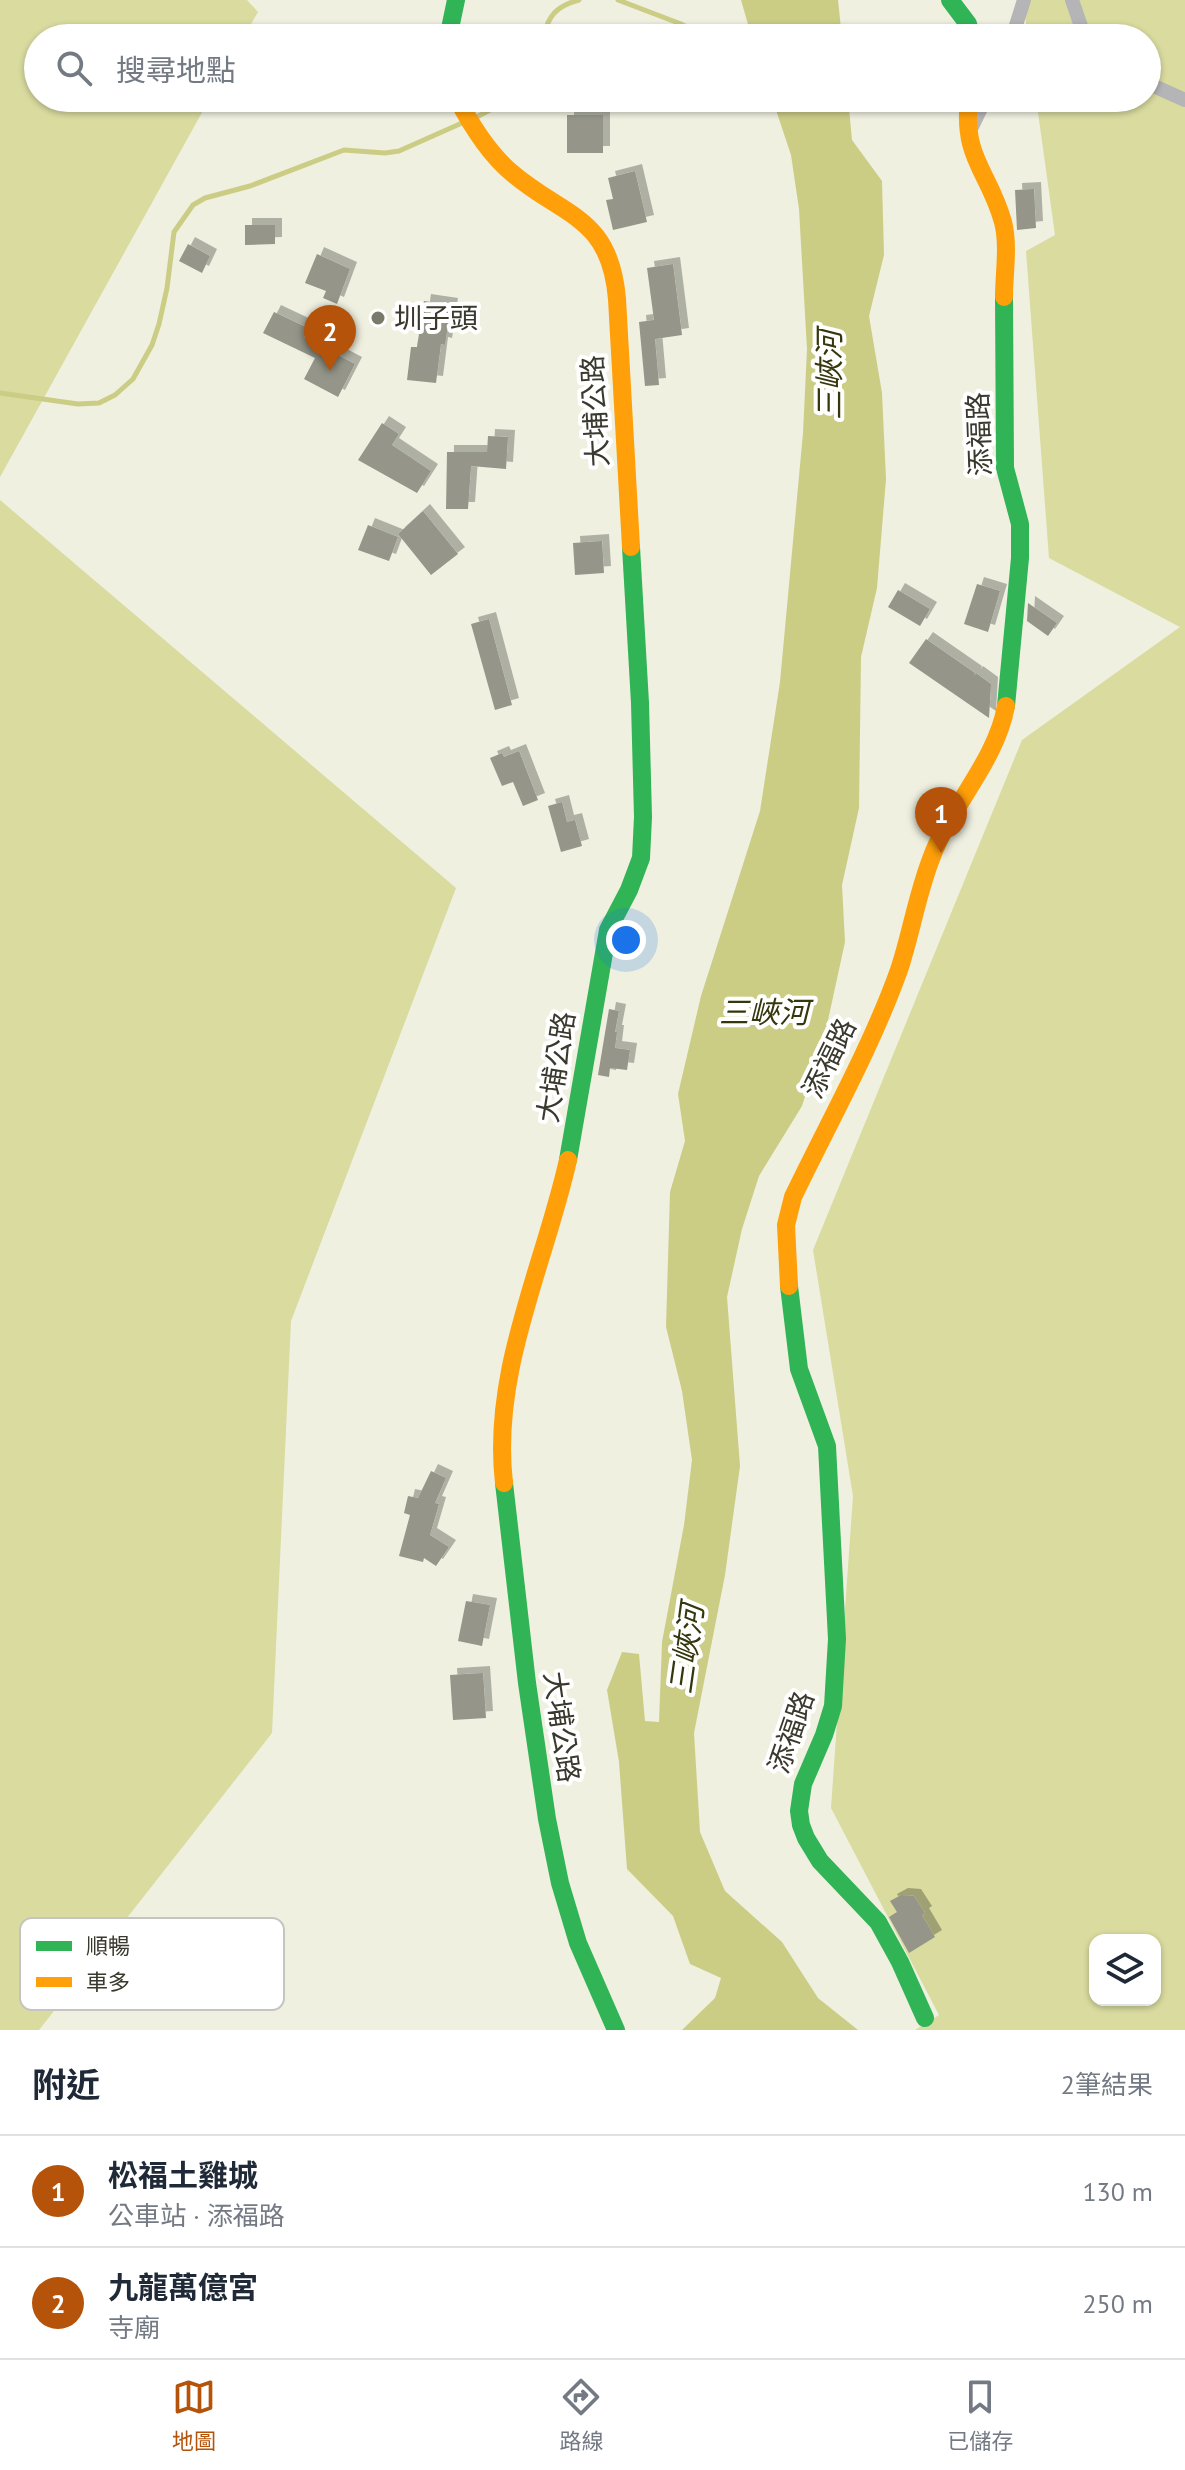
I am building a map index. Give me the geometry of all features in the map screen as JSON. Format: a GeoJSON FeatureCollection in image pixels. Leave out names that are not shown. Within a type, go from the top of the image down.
{"type":"FeatureCollection","features":[{"type":"Feature","properties":{"kind":"street"},"geometry":{"type":"LineString","coordinates":[[451,24],[456,0]]}},
{"type":"Feature","properties":{"kind":"street"},"geometry":{"type":"LineString","coordinates":[[950,0],[968,24]]}},
{"type":"Feature","properties":{"kind":"street"},"geometry":{"type":"LineString","coordinates":[[1016,24],[1024,0]]}},
{"type":"Feature","properties":{"kind":"street"},"geometry":{"type":"LineString","coordinates":[[1072,0],[1080,24]]}},
{"type":"Feature","properties":{"kind":"street"},"geometry":{"type":"LineString","coordinates":[[1161,89],[1185,100]]}},
{"type":"Feature","properties":{"kind":"street","name":"大埔公路"},"geometry":{"type":"LineString","coordinates":[[466,112],[493,154],[518,178],[580,219],[598,236],[609,255],[615,279],[619,327],[640,703],[641,858],[629,890],[608,930],[571,1149],[558,1206],[513,1354],[503,1401],[500,1449],[547,1819],[560,1883],[578,1943],[616,2030]]}},
{"type":"Feature","properties":{"kind":"street","name":"添福路"},"geometry":{"type":"LineString","coordinates":[[925,2018],[902,1961],[884,1933],[869,1911],[812,1848],[801,1826],[799,1796],[806,1772],[828,1725],[834,1699],[838,1635],[827,1446],[799,1369],[786,1259],[786,1225],[793,1197],[884,1007],[899,969],[931,858],[954,810],[988,756],[1004,720],[1009,692],[1020,524],[1005,468],[1004,226],[996,199],[970,147],[967,112]]}},
{"type":"Feature","properties":{"kind":"street"},"geometry":{"type":"LineString","coordinates":[[968,135],[979,112]]}},
{"type":"Feature","properties":{"kind":"shaded area"},"geometry":{"type":"Polygon","coordinates":[[[0,0],[247,0],[258,12],[251,24],[24,24],[24,112],[202,112],[0,477],[0,0]]]}},
{"type":"Feature","properties":{"kind":"shaded area"},"geometry":{"type":"Polygon","coordinates":[[[1023,0],[1185,0],[1185,2030],[915,2030],[939,2015],[831,1808],[853,1496],[813,1250],[1022,740],[1180,627],[1049,558],[1026,251],[1055,235],[1038,112],[1161,112],[1161,24],[1026,24],[1023,0]]]}},
{"type":"Feature","properties":{"kind":"shaded area"},"geometry":{"type":"Polygon","coordinates":[[[0,500],[456,888],[291,1321],[272,1733],[127,1918],[20,1918],[20,2010],[55,2010],[39,2030],[0,2030],[0,500]]]}},
{"type":"Feature","properties":{"kind":"water"},"geometry":{"type":"Polygon","coordinates":[[[741,0],[838,0],[841,24],[748,24],[741,0]]]}},
{"type":"Feature","properties":{"kind":"water","name":"三峽河"},"geometry":{"type":"Polygon","coordinates":[[[777,112],[849,112],[852,140],[882,181],[884,255],[869,316],[882,393],[886,479],[877,588],[861,657],[859,808],[842,885],[845,942],[825,1034],[802,1106],[759,1176],[742,1229],[727,1297],[740,1466],[725,1575],[694,1733],[700,1832],[725,1891],[782,1942],[818,1998],[858,2030],[682,2030],[715,1998],[721,1978],[690,1964],[673,1916],[627,1869],[619,1762],[607,1690],[622,1652],[639,1654],[645,1721],[659,1722],[662,1642],[684,1525],[692,1460],[682,1391],[666,1327],[670,1192],[685,1141],[678,1094],[701,996],[760,811],[780,682],[803,433],[807,349],[799,209],[791,155],[777,112]]]}},
{"type":"Feature","properties":{"kind":"building"},"geometry":{"type":"Polygon","coordinates":[[[567,115],[603,115],[603,153],[567,153],[567,115]]]}},
{"type":"Feature","properties":{"kind":"building"},"geometry":{"type":"Polygon","coordinates":[[[635,171],[647,222],[613,230],[606,200],[613,199],[608,178],[635,171]]]}},
{"type":"Feature","properties":{"kind":"building"},"geometry":{"type":"Polygon","coordinates":[[[1034,189],[1036,228],[1017,230],[1015,190],[1034,189]]]}},
{"type":"Feature","properties":{"kind":"building"},"geometry":{"type":"Polygon","coordinates":[[[245,225],[275,225],[275,244],[245,245],[245,225]]]}},
{"type":"Feature","properties":{"kind":"building"},"geometry":{"type":"Polygon","coordinates":[[[188,244],[210,256],[202,273],[179,261],[188,244]]]}},
{"type":"Feature","properties":{"kind":"building"},"geometry":{"type":"Polygon","coordinates":[[[317,254],[350,269],[337,304],[323,298],[326,291],[305,283],[317,254]]]}},
{"type":"Feature","properties":{"kind":"building"},"geometry":{"type":"Polygon","coordinates":[[[673,264],[682,335],[655,339],[659,385],[645,386],[639,322],[654,320],[647,268],[673,264]]]}},
{"type":"Feature","properties":{"kind":"building"},"geometry":{"type":"Polygon","coordinates":[[[424,301],[451,305],[445,345],[441,344],[436,383],[407,380],[411,347],[417,347],[424,301]]]}},
{"type":"Feature","properties":{"kind":"building"},"geometry":{"type":"Polygon","coordinates":[[[274,312],[308,328],[304,337],[355,364],[338,397],[304,379],[315,358],[263,333],[274,312]]]}},
{"type":"Feature","properties":{"kind":"building"},"geometry":{"type":"Polygon","coordinates":[[[382,423],[399,434],[392,445],[431,471],[417,493],[358,460],[382,423]]]}},
{"type":"Feature","properties":{"kind":"building"},"geometry":{"type":"Polygon","coordinates":[[[488,436],[508,437],[506,469],[471,466],[468,509],[446,509],[447,452],[487,452],[488,436]]]}},
{"type":"Feature","properties":{"kind":"building"},"geometry":{"type":"Polygon","coordinates":[[[423,511],[458,554],[431,575],[398,534],[423,511]]]}},
{"type":"Feature","properties":{"kind":"building"},"geometry":{"type":"Polygon","coordinates":[[[368,525],[398,537],[389,561],[358,550],[368,525]]]}},
{"type":"Feature","properties":{"kind":"building"},"geometry":{"type":"Polygon","coordinates":[[[602,541],[604,573],[575,575],[573,543],[602,541]]]}},
{"type":"Feature","properties":{"kind":"building"},"geometry":{"type":"Polygon","coordinates":[[[977,584],[1000,591],[988,632],[964,624],[977,584]]]}},
{"type":"Feature","properties":{"kind":"building"},"geometry":{"type":"Polygon","coordinates":[[[898,590],[930,609],[920,626],[888,607],[898,590]]]}},
{"type":"Feature","properties":{"kind":"building"},"geometry":{"type":"Polygon","coordinates":[[[1028,603],[1057,623],[1048,636],[1027,621],[1028,603]]]}},
{"type":"Feature","properties":{"kind":"building"},"geometry":{"type":"Polygon","coordinates":[[[489,619],[512,705],[495,710],[471,624],[489,619]]]}},
{"type":"Feature","properties":{"kind":"building"},"geometry":{"type":"Polygon","coordinates":[[[926,639],[975,673],[974,676],[976,673],[991,684],[989,718],[909,663],[926,639]]]}},
{"type":"Feature","properties":{"kind":"building"},"geometry":{"type":"Polygon","coordinates":[[[519,751],[538,800],[523,806],[513,782],[502,786],[490,758],[519,751]]]}},
{"type":"Feature","properties":{"kind":"building"},"geometry":{"type":"Polygon","coordinates":[[[562,802],[567,822],[575,820],[582,846],[561,852],[548,806],[562,802]]]}},
{"type":"Feature","properties":{"kind":"building"},"geometry":{"type":"Polygon","coordinates":[[[609,1009],[619,1011],[615,1048],[630,1050],[627,1070],[610,1068],[609,1077],[598,1075],[609,1009]]]}},
{"type":"Feature","properties":{"kind":"building"},"geometry":{"type":"Polygon","coordinates":[[[431,1471],[446,1478],[435,1503],[439,1504],[430,1535],[449,1547],[436,1566],[424,1558],[423,1562],[399,1556],[410,1515],[404,1513],[408,1496],[418,1498],[431,1471]]]}},
{"type":"Feature","properties":{"kind":"building"},"geometry":{"type":"Polygon","coordinates":[[[466,1601],[490,1605],[482,1646],[458,1641],[466,1601]]]}},
{"type":"Feature","properties":{"kind":"building"},"geometry":{"type":"Polygon","coordinates":[[[483,1673],[486,1718],[453,1720],[450,1675],[483,1673]]]}},
{"type":"Feature","properties":{"kind":"building"},"geometry":{"type":"Polygon","coordinates":[[[901,1895],[914,1896],[935,1937],[909,1953],[889,1917],[897,1912],[890,1901],[901,1895]]]}},
{"type":"Feature","properties":{"kind":"waterway"},"geometry":{"type":"LineString","coordinates":[[548,24],[554,13],[564,5],[579,0]]}},
{"type":"Feature","properties":{"kind":"waterway"},"geometry":{"type":"LineString","coordinates":[[618,0],[681,24]]}},
{"type":"Feature","properties":{"kind":"waterway"},"geometry":{"type":"LineString","coordinates":[[475,118],[486,112]]}},
{"type":"Feature","properties":{"kind":"waterway"},"geometry":{"type":"LineString","coordinates":[[0,393],[78,404],[99,403],[115,395],[133,379],[152,345],[159,324],[174,232],[193,205],[205,198],[250,186],[344,150],[399,151],[462,123]]}},
{"type":"Feature","properties":{"kind":"traffic: fast"},"geometry":{"type":"LineString","coordinates":[[451,24],[456,0]]}},
{"type":"Feature","properties":{"kind":"traffic: fast"},"geometry":{"type":"LineString","coordinates":[[950,0],[968,24]]}},
{"type":"Feature","properties":{"kind":"traffic: fast"},"geometry":{"type":"LineString","coordinates":[[1004,297],[1005,468],[1020,524],[1020,558],[1006,706]]}},
{"type":"Feature","properties":{"kind":"traffic: fast"},"geometry":{"type":"LineString","coordinates":[[568,1160],[608,930],[629,890],[641,858],[640,703],[631,547]]}},
{"type":"Feature","properties":{"kind":"traffic: fast"},"geometry":{"type":"LineString","coordinates":[[789,1286],[799,1369],[827,1446],[837,1639],[833,1706],[803,1784],[799,1811],[801,1825],[820,1861],[878,1922],[925,2018]]}},
{"type":"Feature","properties":{"kind":"traffic: fast"},"geometry":{"type":"LineString","coordinates":[[504,1483],[527,1683],[547,1819],[560,1883],[578,1943],[616,2030]]}},
{"type":"Feature","properties":{"kind":"traffic: slow"},"geometry":{"type":"LineString","coordinates":[[465,112],[503,165],[582,222],[605,251],[613,272],[617,299],[631,547]]}},
{"type":"Feature","properties":{"kind":"traffic: slow"},"geometry":{"type":"LineString","coordinates":[[968,112],[973,151],[1005,231],[1004,297]]}},
{"type":"Feature","properties":{"kind":"traffic: slow"},"geometry":{"type":"LineString","coordinates":[[789,1286],[786,1225],[793,1197],[876,1028],[899,970],[931,859],[949,821],[993,746],[1006,706]]}},
{"type":"Feature","properties":{"kind":"traffic: slow"},"geometry":{"type":"LineString","coordinates":[[504,1483],[502,1442],[512,1360],[568,1160]]}},
{"type":"Feature","properties":{"kind":"place","name":"圳子頭"},"geometry":{"type":"Point","coordinates":[378,318]}},
{"type":"Feature","properties":{"kind":"place","name":"九龍萬億宮"},"geometry":{"type":"Point","coordinates":[330,371]}},
{"type":"Feature","properties":{"kind":"place","name":"松福土雞城"},"geometry":{"type":"Point","coordinates":[941,853]}}]}
